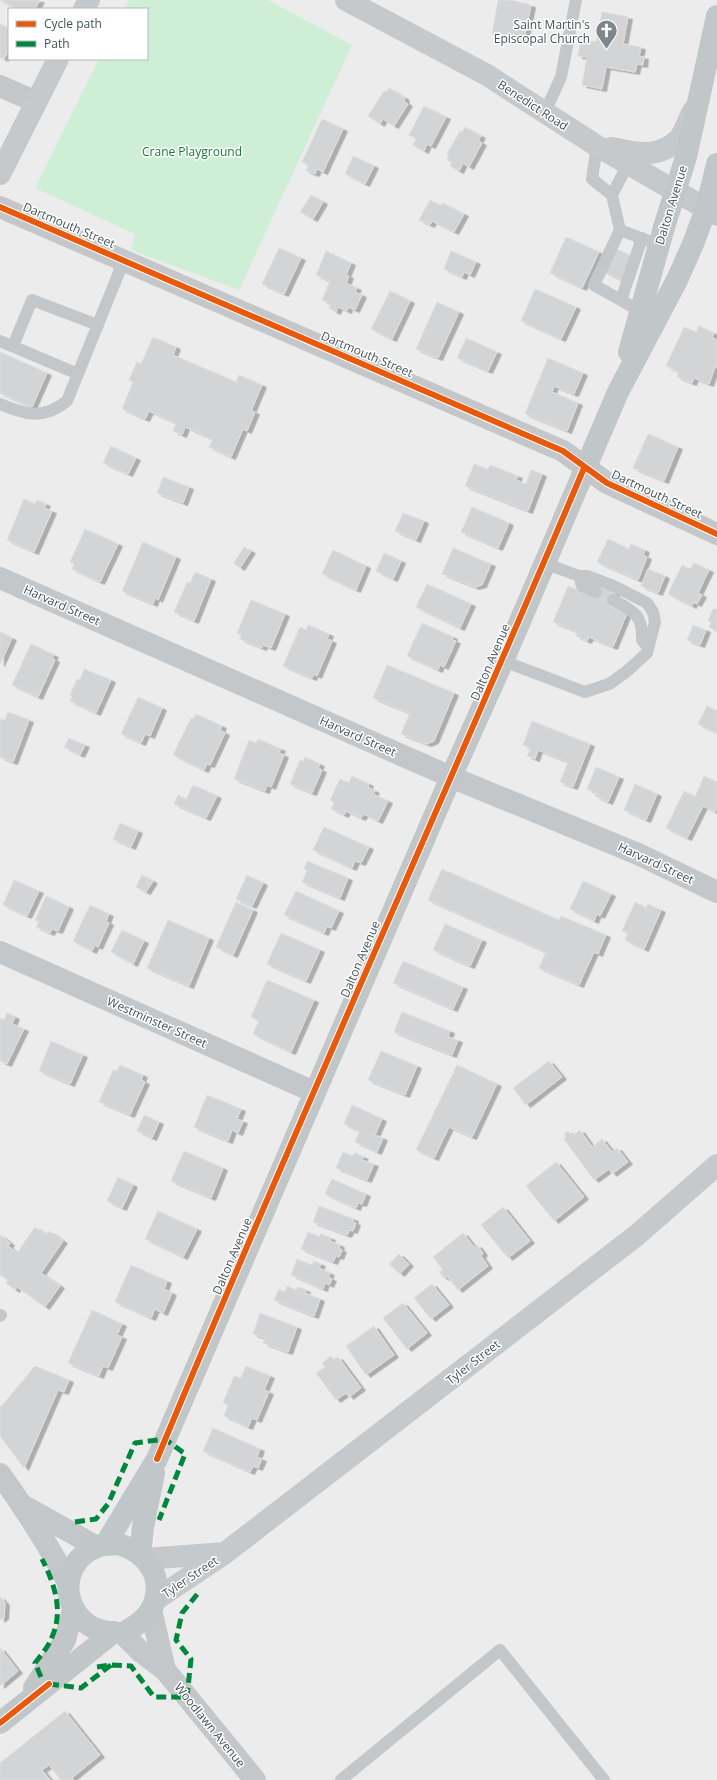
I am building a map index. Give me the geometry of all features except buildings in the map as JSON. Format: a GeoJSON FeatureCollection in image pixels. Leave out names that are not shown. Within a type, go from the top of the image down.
{"type":"FeatureCollection","features":[{"type":"Feature","properties":{"kind":"main road","name":"Dalton Avenue"},"geometry":{"type":"LineString","coordinates":[[618,392],[640,311],[651,241],[675,191],[686,157],[702,94],[717,16]]}},
{"type":"Feature","properties":{"kind":"main road","name":"Dalton Avenue"},"geometry":{"type":"LineString","coordinates":[[101,1546],[157,1459],[451,776],[503,661],[584,468],[618,392],[711,212],[717,164]]}},
{"type":"Feature","properties":{"kind":"main road","name":"Dalton Avenue"},"geometry":{"type":"LineString","coordinates":[[143,1556],[143,1527],[157,1459]]}},
{"type":"Feature","properties":{"kind":"main road"},"geometry":{"type":"LineString","coordinates":[[0,1723],[118,1633],[142,1622],[153,1605],[156,1585],[153,1571],[143,1556],[130,1547],[118,1544],[101,1546],[86,1553],[71,1571],[68,1583],[69,1597],[73,1610],[81,1620],[90,1627],[102,1632],[118,1633]]}},
{"type":"Feature","properties":{"kind":"main road"},"geometry":{"type":"LineString","coordinates":[[24,1705],[65,1640],[73,1610]]}},
{"type":"Feature","properties":{"kind":"street","name":"Benedict Road"},"geometry":{"type":"LineString","coordinates":[[346,0],[487,75],[597,146],[711,212]]}},
{"type":"Feature","properties":{"kind":"street"},"geometry":{"type":"LineString","coordinates":[[0,174],[57,60]]}},
{"type":"Feature","properties":{"kind":"street"},"geometry":{"type":"LineString","coordinates":[[0,86],[36,102]]}},
{"type":"Feature","properties":{"kind":"street"},"geometry":{"type":"LineString","coordinates":[[597,146],[644,154],[661,151],[677,141],[702,94]]}},
{"type":"Feature","properties":{"kind":"street","name":"Dartmouth Street"},"geometry":{"type":"LineString","coordinates":[[0,207],[563,451],[606,484],[717,534]]}},
{"type":"Feature","properties":{"kind":"street","name":"Harvard Street"},"geometry":{"type":"LineString","coordinates":[[0,578],[451,776],[638,854],[717,892]]}},
{"type":"Feature","properties":{"kind":"street","name":"Westminster Street"},"geometry":{"type":"LineString","coordinates":[[0,952],[314,1092]]}},
{"type":"Feature","properties":{"kind":"street","name":"Tyler Street"},"geometry":{"type":"LineString","coordinates":[[153,1605],[225,1553],[637,1235],[717,1165]]}},
{"type":"Feature","properties":{"kind":"street"},"geometry":{"type":"LineString","coordinates":[[0,1474],[23,1506],[57,1561],[68,1583]]}},
{"type":"Feature","properties":{"kind":"street"},"geometry":{"type":"LineString","coordinates":[[23,1506],[101,1546]]}},
{"type":"Feature","properties":{"kind":"street","name":"Tyler Street"},"geometry":{"type":"LineString","coordinates":[[143,1556],[225,1553]]}},
{"type":"Feature","properties":{"kind":"street","name":"Woodlawn Avenue"},"geometry":{"type":"LineString","coordinates":[[153,1605],[165,1670]]}},
{"type":"Feature","properties":{"kind":"street","name":"Woodlawn Avenue"},"geometry":{"type":"LineString","coordinates":[[118,1633],[140,1652],[165,1670],[255,1780]]}},
{"type":"Feature","properties":{"kind":"lane"},"geometry":{"type":"LineString","coordinates":[[545,112],[560,77],[576,0]]}},
{"type":"Feature","properties":{"kind":"lane"},"geometry":{"type":"LineString","coordinates":[[597,146],[592,179],[612,195],[620,230],[594,285],[640,311]]}},
{"type":"Feature","properties":{"kind":"lane"},"geometry":{"type":"LineString","coordinates":[[612,195],[628,164]]}},
{"type":"Feature","properties":{"kind":"lane"},"geometry":{"type":"LineString","coordinates":[[620,230],[651,241],[621,300]]}},
{"type":"Feature","properties":{"kind":"lane"},"geometry":{"type":"LineString","coordinates":[[0,404],[23,413],[38,414],[56,410],[67,401],[124,260]]}},
{"type":"Feature","properties":{"kind":"lane"},"geometry":{"type":"LineString","coordinates":[[13,346],[32,300],[98,324]]}},
{"type":"Feature","properties":{"kind":"lane"},"geometry":{"type":"LineString","coordinates":[[0,341],[78,374]]}},
{"type":"Feature","properties":{"kind":"lane"},"geometry":{"type":"LineString","coordinates":[[503,661],[585,692],[609,684],[626,672],[647,653],[655,622],[653,612],[647,603],[616,587],[588,576],[579,576],[544,562]]}},
{"type":"Feature","properties":{"kind":"lane"},"geometry":{"type":"LineString","coordinates":[[579,576],[582,586],[596,592]]}},
{"type":"Feature","properties":{"kind":"lane"},"geometry":{"type":"LineString","coordinates":[[613,600],[636,613],[643,627],[642,640],[648,647]]}},
{"type":"Feature","properties":{"kind":"lane"},"geometry":{"type":"LineString","coordinates":[[341,1780],[500,1650],[604,1780]]}},
{"type":"Feature","properties":{"kind":"green space","name":"Crane Playground"},"geometry":{"type":"Polygon","coordinates":[[[129,0],[268,0],[352,45],[239,290],[131,250],[135,234],[35,188],[99,60],[148,60],[148,8],[125,8],[129,0]]]}},
{"type":"Feature","properties":{"kind":"marked path"},"geometry":{"type":"LineString","coordinates":[[75,1522],[96,1519],[108,1504],[135,1443],[165,1439],[185,1454],[159,1520]]}},
{"type":"Feature","properties":{"kind":"marked path"},"geometry":{"type":"LineString","coordinates":[[41,1677],[35,1663],[51,1640],[56,1627],[57,1617],[54,1587],[42,1559]]}},
{"type":"Feature","properties":{"kind":"marked path"},"geometry":{"type":"LineString","coordinates":[[97,1667],[111,1665],[131,1666],[154,1697],[187,1697],[191,1659],[176,1640],[182,1613],[199,1592]]}},
{"type":"Feature","properties":{"kind":"marked path"},"geometry":{"type":"LineString","coordinates":[[49,1684],[81,1688],[111,1665]]}},
{"type":"Feature","properties":{"kind":"cycle path"},"geometry":{"type":"LineString","coordinates":[[0,207],[563,451],[607,483],[717,534]]}},
{"type":"Feature","properties":{"kind":"cycle path"},"geometry":{"type":"LineString","coordinates":[[157,1459],[262,1211],[478,716],[584,468]]}},
{"type":"Feature","properties":{"kind":"cycle path"},"geometry":{"type":"LineString","coordinates":[[0,1723],[49,1684]]}},
{"type":"Feature","properties":{"kind":"place","name":"Saint Martin's Episcopal Church"},"geometry":{"type":"Point","coordinates":[606,50]}}]}
